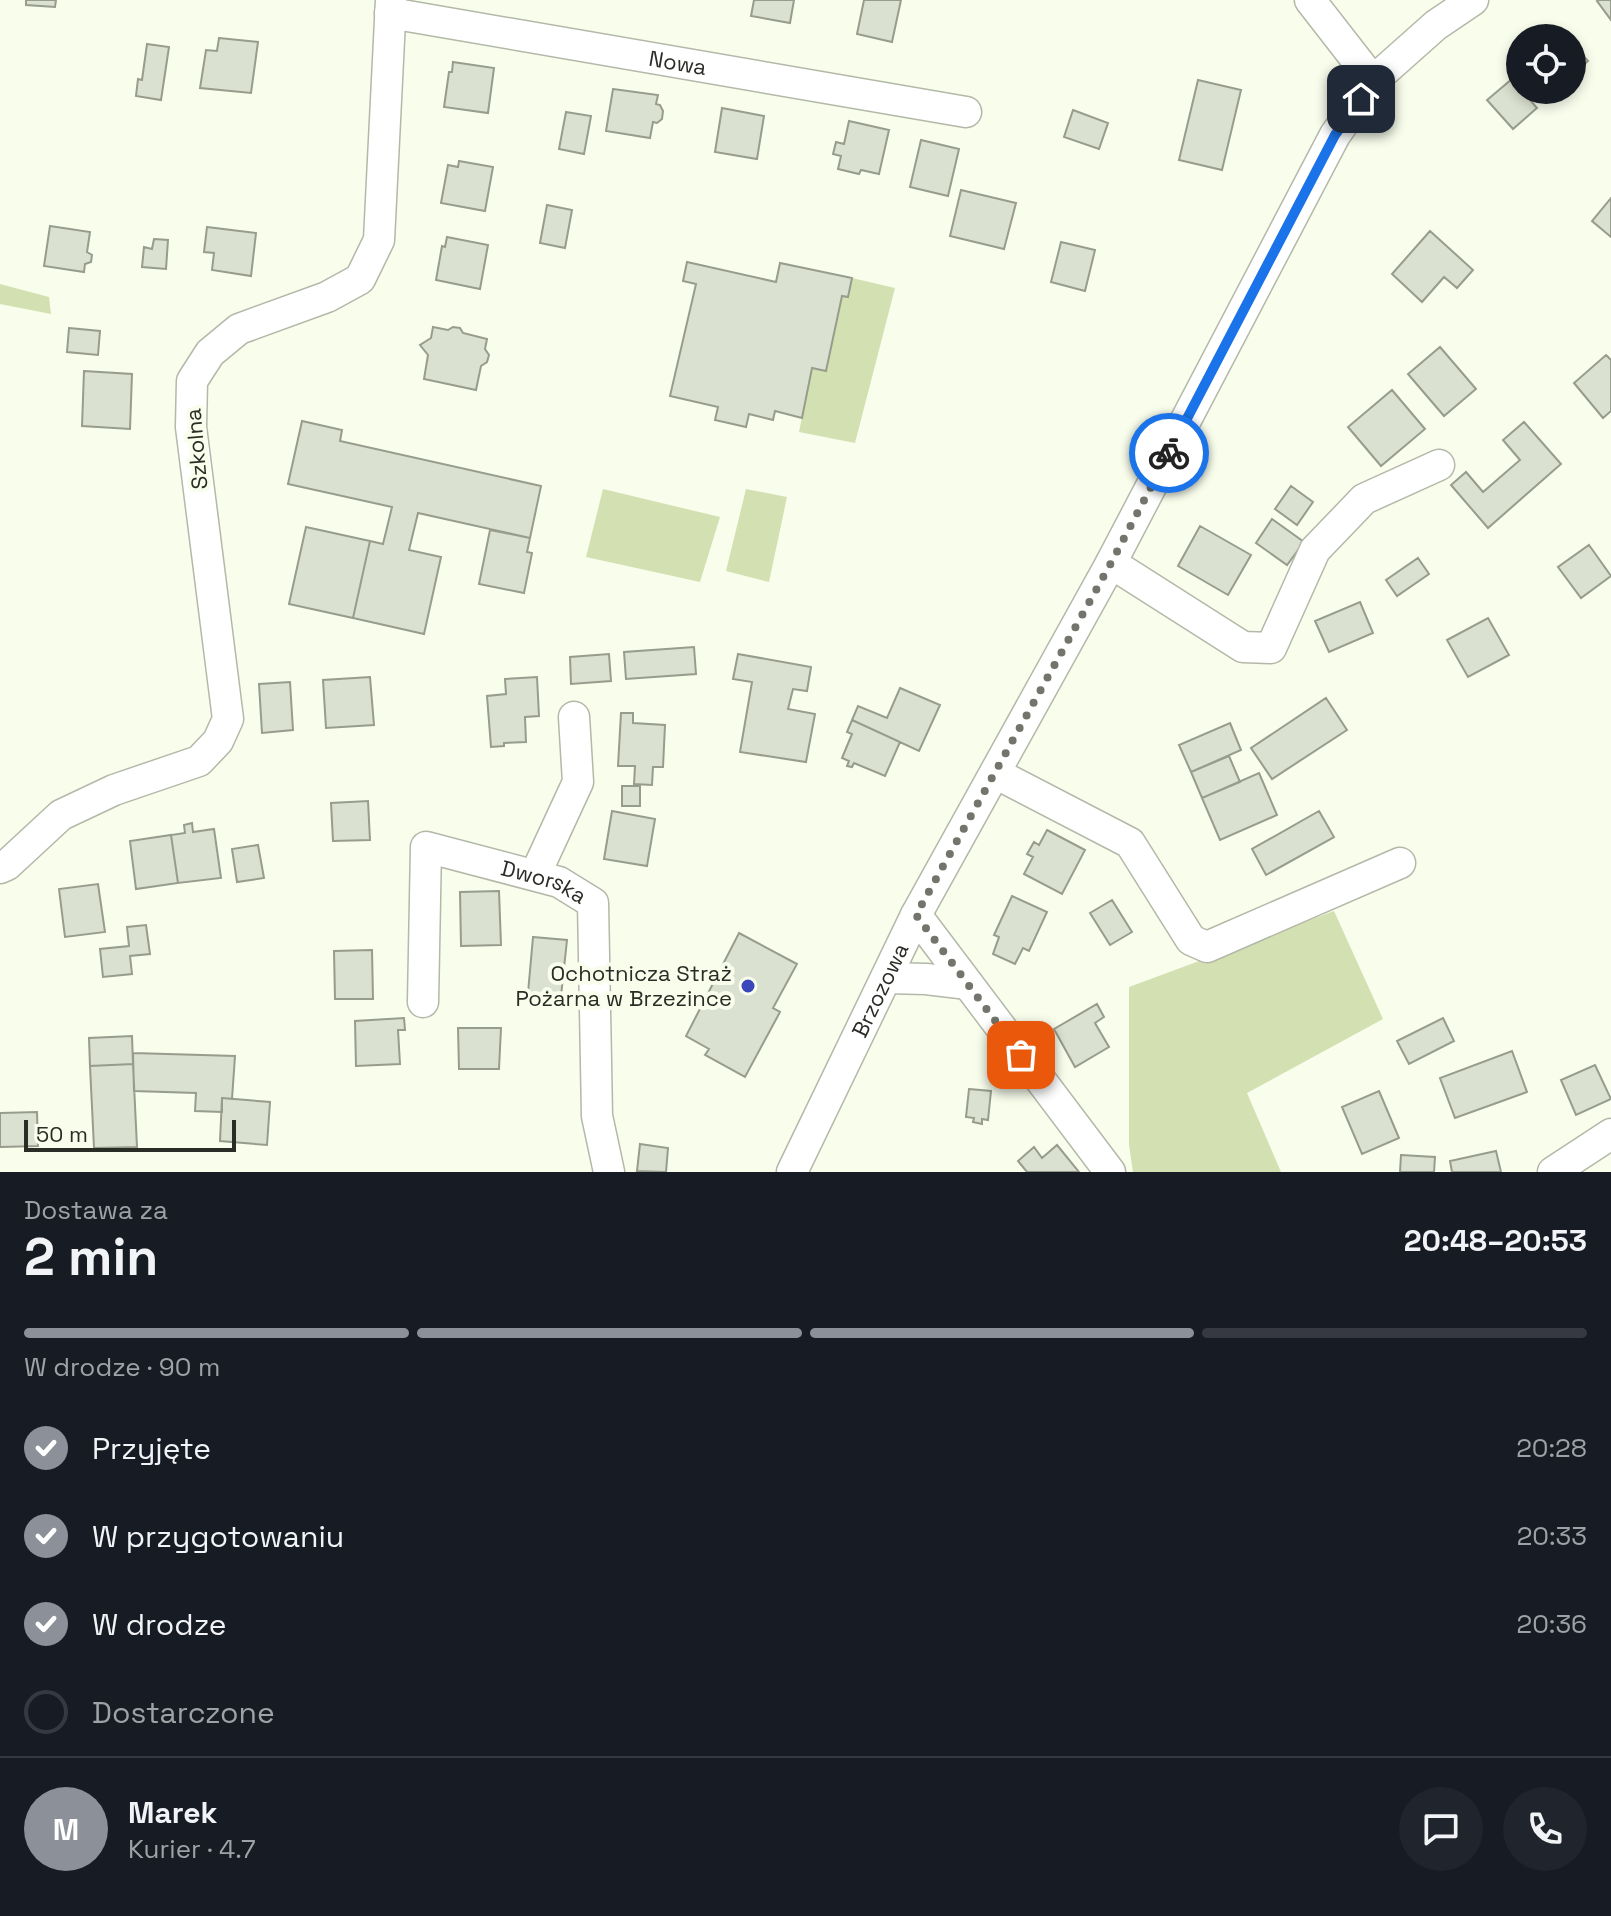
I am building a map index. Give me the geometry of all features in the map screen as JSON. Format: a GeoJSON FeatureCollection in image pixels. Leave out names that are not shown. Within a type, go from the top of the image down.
{"type":"FeatureCollection","features":[{"type":"Feature","properties":{"kind":"street"},"geometry":{"type":"LineString","coordinates":[[1310,0],[1373,81]]}},
{"type":"Feature","properties":{"kind":"street","name":"Brzozowa"},"geometry":{"type":"LineString","coordinates":[[792,1172],[916,915],[1111,563],[1335,135],[1373,81],[1436,25],[1473,0]]}},
{"type":"Feature","properties":{"kind":"street","name":"Nowa"},"geometry":{"type":"LineString","coordinates":[[390,6],[966,112]]}},
{"type":"Feature","properties":{"kind":"street","name":"Szkolna"},"geometry":{"type":"LineString","coordinates":[[0,868],[61,815],[114,790],[199,761],[218,741],[228,719],[191,427],[192,381],[210,353],[239,329],[327,297],[360,279],[379,240],[390,6]]}},
{"type":"Feature","properties":{"kind":"street"},"geometry":{"type":"LineString","coordinates":[[1111,563],[1243,647],[1271,648],[1315,550],[1364,499],[1439,465]]}},
{"type":"Feature","properties":{"kind":"street"},"geometry":{"type":"LineString","coordinates":[[535,875],[578,782],[574,717]]}},
{"type":"Feature","properties":{"kind":"street"},"geometry":{"type":"LineString","coordinates":[[995,773],[1130,843],[1191,940],[1207,947],[1400,863]]}},
{"type":"Feature","properties":{"kind":"street","name":"Dworska"},"geometry":{"type":"LineString","coordinates":[[423,1002],[426,847],[559,882],[593,903],[597,1116],[609,1172]]}},
{"type":"Feature","properties":{"kind":"street"},"geometry":{"type":"LineString","coordinates":[[916,915],[1110,1172]]}},
{"type":"Feature","properties":{"kind":"street"},"geometry":{"type":"LineString","coordinates":[[886,978],[968,984]]}},
{"type":"Feature","properties":{"kind":"street"},"geometry":{"type":"LineString","coordinates":[[1553,1172],[1611,1134]]}},
{"type":"Feature","properties":{"kind":"street"},"geometry":{"type":"LineString","coordinates":[[811,1135],[820,1172]]}},
{"type":"Feature","properties":{"kind":"green space"},"geometry":{"type":"Polygon","coordinates":[[[852,278],[895,288],[855,443],[799,432],[812,368],[826,371],[842,296],[848,297],[852,278]]]}},
{"type":"Feature","properties":{"kind":"green space"},"geometry":{"type":"Polygon","coordinates":[[[0,284],[49,297],[51,314],[0,304],[0,284]]]}},
{"type":"Feature","properties":{"kind":"green space"},"geometry":{"type":"Polygon","coordinates":[[[603,489],[720,517],[700,582],[586,557],[603,489]]]}},
{"type":"Feature","properties":{"kind":"green space"},"geometry":{"type":"Polygon","coordinates":[[[746,489],[787,497],[769,582],[726,571],[746,489]]]}},
{"type":"Feature","properties":{"kind":"green space"},"geometry":{"type":"Polygon","coordinates":[[[1334,911],[1383,1019],[1247,1093],[1281,1172],[1133,1172],[1129,1145],[1129,987],[1334,911]]]}},
{"type":"Feature","properties":{"kind":"building"},"geometry":{"type":"Polygon","coordinates":[[[26,0],[56,0],[55,7],[26,5],[26,0]]]}},
{"type":"Feature","properties":{"kind":"building"},"geometry":{"type":"Polygon","coordinates":[[[754,0],[794,0],[790,23],[751,16],[754,0]]]}},
{"type":"Feature","properties":{"kind":"building"},"geometry":{"type":"Polygon","coordinates":[[[864,0],[901,0],[892,42],[857,34],[864,0]]]}},
{"type":"Feature","properties":{"kind":"building"},"geometry":{"type":"Polygon","coordinates":[[[1611,0],[1611,20],[1597,1],[1611,0]]]}},
{"type":"Feature","properties":{"kind":"building"},"geometry":{"type":"Polygon","coordinates":[[[219,38],[258,42],[251,93],[200,88],[206,50],[217,51],[219,38]]]}},
{"type":"Feature","properties":{"kind":"building"},"geometry":{"type":"Polygon","coordinates":[[[147,44],[169,47],[161,100],[136,96],[138,79],[142,80],[147,44]]]}},
{"type":"Feature","properties":{"kind":"building"},"geometry":{"type":"Polygon","coordinates":[[[453,62],[494,68],[488,113],[444,107],[453,62]]]}},
{"type":"Feature","properties":{"kind":"building"},"geometry":{"type":"Polygon","coordinates":[[[1198,80],[1241,90],[1222,170],[1179,160],[1198,80]]]}},
{"type":"Feature","properties":{"kind":"building"},"geometry":{"type":"Polygon","coordinates":[[[1506,84],[1506,104],[1534,104],[1537,108],[1513,129],[1487,100],[1506,84]]]}},
{"type":"Feature","properties":{"kind":"building"},"geometry":{"type":"Polygon","coordinates":[[[613,89],[658,95],[656,104],[663,111],[662,119],[653,122],[650,138],[606,131],[613,89]]]}},
{"type":"Feature","properties":{"kind":"building"},"geometry":{"type":"Polygon","coordinates":[[[722,108],[764,116],[757,159],[715,152],[722,108]]]}},
{"type":"Feature","properties":{"kind":"building"},"geometry":{"type":"Polygon","coordinates":[[[1073,110],[1108,123],[1099,149],[1064,137],[1073,110]]]}},
{"type":"Feature","properties":{"kind":"building"},"geometry":{"type":"Polygon","coordinates":[[[566,112],[591,116],[584,154],[559,149],[566,112]]]}},
{"type":"Feature","properties":{"kind":"building"},"geometry":{"type":"Polygon","coordinates":[[[849,121],[889,130],[879,174],[861,170],[859,174],[838,169],[841,156],[833,154],[836,142],[844,144],[849,121]]]}},
{"type":"Feature","properties":{"kind":"building"},"geometry":{"type":"Polygon","coordinates":[[[921,140],[959,149],[948,196],[910,187],[921,140]]]}},
{"type":"Feature","properties":{"kind":"building"},"geometry":{"type":"Polygon","coordinates":[[[459,161],[493,167],[485,211],[441,203],[448,165],[458,167],[459,161]]]}},
{"type":"Feature","properties":{"kind":"building"},"geometry":{"type":"Polygon","coordinates":[[[961,190],[1016,203],[1004,249],[950,236],[961,190]]]}},
{"type":"Feature","properties":{"kind":"building"},"geometry":{"type":"Polygon","coordinates":[[[1611,198],[1611,237],[1592,221],[1611,198]]]}},
{"type":"Feature","properties":{"kind":"building"},"geometry":{"type":"Polygon","coordinates":[[[547,205],[572,210],[565,248],[540,243],[547,205]]]}},
{"type":"Feature","properties":{"kind":"building"},"geometry":{"type":"Polygon","coordinates":[[[50,226],[90,232],[87,252],[92,255],[91,262],[85,264],[84,272],[44,266],[50,226]]]}},
{"type":"Feature","properties":{"kind":"building"},"geometry":{"type":"Polygon","coordinates":[[[207,227],[256,233],[251,276],[212,270],[214,253],[204,252],[207,227]]]}},
{"type":"Feature","properties":{"kind":"building"},"geometry":{"type":"Polygon","coordinates":[[[1430,231],[1473,270],[1457,288],[1444,277],[1422,302],[1392,274],[1430,231]]]}},
{"type":"Feature","properties":{"kind":"building"},"geometry":{"type":"Polygon","coordinates":[[[447,237],[488,245],[480,289],[436,280],[442,246],[445,247],[447,237]]]}},
{"type":"Feature","properties":{"kind":"building"},"geometry":{"type":"Polygon","coordinates":[[[154,239],[168,240],[166,269],[142,267],[144,247],[152,249],[154,239]]]}},
{"type":"Feature","properties":{"kind":"building"},"geometry":{"type":"Polygon","coordinates":[[[1061,242],[1095,250],[1085,291],[1051,282],[1061,242]]]}},
{"type":"Feature","properties":{"kind":"building"},"geometry":{"type":"Polygon","coordinates":[[[687,262],[776,282],[780,263],[852,278],[848,297],[842,296],[826,371],[812,368],[802,418],[775,411],[773,420],[749,414],[746,427],[715,420],[718,407],[670,396],[696,284],[683,281],[687,262]]]}},
{"type":"Feature","properties":{"kind":"building"},"geometry":{"type":"Polygon","coordinates":[[[433,327],[448,330],[460,328],[463,333],[487,339],[485,349],[489,355],[487,362],[481,366],[476,390],[424,379],[428,355],[420,345],[431,338],[433,327]]]}},
{"type":"Feature","properties":{"kind":"building"},"geometry":{"type":"Polygon","coordinates":[[[69,328],[100,331],[98,355],[67,352],[69,328]]]}},
{"type":"Feature","properties":{"kind":"building"},"geometry":{"type":"Polygon","coordinates":[[[1440,347],[1476,389],[1444,416],[1408,374],[1440,347]]]}},
{"type":"Feature","properties":{"kind":"building"},"geometry":{"type":"Polygon","coordinates":[[[1606,355],[1611,360],[1611,411],[1603,418],[1574,383],[1606,355]]]}},
{"type":"Feature","properties":{"kind":"building"},"geometry":{"type":"Polygon","coordinates":[[[84,371],[132,374],[130,429],[82,426],[84,371]]]}},
{"type":"Feature","properties":{"kind":"building"},"geometry":{"type":"Polygon","coordinates":[[[1392,390],[1425,429],[1381,466],[1348,427],[1392,390]]]}},
{"type":"Feature","properties":{"kind":"building"},"geometry":{"type":"Polygon","coordinates":[[[302,421],[342,430],[340,441],[541,486],[530,538],[418,513],[409,550],[441,557],[424,634],[353,618],[370,541],[383,544],[392,507],[288,484],[302,421]]]}},
{"type":"Feature","properties":{"kind":"building"},"geometry":{"type":"Polygon","coordinates":[[[1524,422],[1561,464],[1488,528],[1451,485],[1466,472],[1483,492],[1520,460],[1503,440],[1524,422]]]}},
{"type":"Feature","properties":{"kind":"building"},"geometry":{"type":"Polygon","coordinates":[[[1291,486],[1313,502],[1297,525],[1275,509],[1291,486]]]}},
{"type":"Feature","properties":{"kind":"building"},"geometry":{"type":"Polygon","coordinates":[[[1272,519],[1304,542],[1287,565],[1256,543],[1272,519]]]}},
{"type":"Feature","properties":{"kind":"building"},"geometry":{"type":"Polygon","coordinates":[[[1200,526],[1251,555],[1228,595],[1178,566],[1200,526]]]}},
{"type":"Feature","properties":{"kind":"building"},"geometry":{"type":"Polygon","coordinates":[[[306,527],[370,541],[353,618],[289,604],[306,527]]]}},
{"type":"Feature","properties":{"kind":"building"},"geometry":{"type":"Polygon","coordinates":[[[490,530],[530,538],[527,552],[532,553],[524,593],[479,584],[490,530]]]}},
{"type":"Feature","properties":{"kind":"building"},"geometry":{"type":"Polygon","coordinates":[[[1589,545],[1611,576],[1581,598],[1558,567],[1589,545]]]}},
{"type":"Feature","properties":{"kind":"building"},"geometry":{"type":"Polygon","coordinates":[[[1418,558],[1429,574],[1397,596],[1386,580],[1418,558]]]}},
{"type":"Feature","properties":{"kind":"building"},"geometry":{"type":"Polygon","coordinates":[[[1360,602],[1373,633],[1329,652],[1315,621],[1360,602]]]}},
{"type":"Feature","properties":{"kind":"building"},"geometry":{"type":"Polygon","coordinates":[[[1488,618],[1509,655],[1468,677],[1447,640],[1488,618]]]}},
{"type":"Feature","properties":{"kind":"building"},"geometry":{"type":"Polygon","coordinates":[[[694,647],[696,674],[626,679],[624,652],[694,647]]]}},
{"type":"Feature","properties":{"kind":"building"},"geometry":{"type":"Polygon","coordinates":[[[609,654],[611,681],[571,684],[570,657],[609,654]]]}},
{"type":"Feature","properties":{"kind":"building"},"geometry":{"type":"Polygon","coordinates":[[[738,654],[811,667],[807,691],[793,689],[788,709],[815,714],[806,762],[740,752],[752,682],[733,679],[738,654]]]}},
{"type":"Feature","properties":{"kind":"building"},"geometry":{"type":"Polygon","coordinates":[[[370,677],[374,725],[326,728],[323,680],[370,677]]]}},
{"type":"Feature","properties":{"kind":"building"},"geometry":{"type":"Polygon","coordinates":[[[537,677],[539,716],[525,717],[526,742],[491,747],[487,696],[506,694],[505,679],[537,677]]]}},
{"type":"Feature","properties":{"kind":"building"},"geometry":{"type":"Polygon","coordinates":[[[290,682],[293,730],[262,733],[259,684],[290,682]]]}},
{"type":"Feature","properties":{"kind":"building"},"geometry":{"type":"Polygon","coordinates":[[[900,688],[940,705],[919,751],[852,720],[858,706],[887,718],[900,688]]]}},
{"type":"Feature","properties":{"kind":"building"},"geometry":{"type":"Polygon","coordinates":[[[1326,698],[1347,730],[1272,779],[1251,748],[1326,698]]]}},
{"type":"Feature","properties":{"kind":"building"},"geometry":{"type":"Polygon","coordinates":[[[621,713],[633,713],[633,723],[665,725],[663,767],[653,767],[652,785],[634,784],[635,766],[618,766],[621,713]]]}},
{"type":"Feature","properties":{"kind":"building"},"geometry":{"type":"Polygon","coordinates":[[[852,720],[900,742],[885,776],[854,763],[852,767],[847,766],[849,761],[842,758],[852,734],[847,732],[852,720]]]}},
{"type":"Feature","properties":{"kind":"building"},"geometry":{"type":"Polygon","coordinates":[[[1230,723],[1241,750],[1191,772],[1179,745],[1230,723]]]}},
{"type":"Feature","properties":{"kind":"building"},"geometry":{"type":"Polygon","coordinates":[[[1229,756],[1240,782],[1202,798],[1191,772],[1229,756]]]}},
{"type":"Feature","properties":{"kind":"building"},"geometry":{"type":"Polygon","coordinates":[[[1259,773],[1277,815],[1220,840],[1202,798],[1259,773]]]}},
{"type":"Feature","properties":{"kind":"building"},"geometry":{"type":"Polygon","coordinates":[[[622,786],[640,786],[640,806],[622,806],[622,786]]]}},
{"type":"Feature","properties":{"kind":"building"},"geometry":{"type":"Polygon","coordinates":[[[368,801],[370,840],[333,841],[331,803],[368,801]]]}},
{"type":"Feature","properties":{"kind":"building"},"geometry":{"type":"Polygon","coordinates":[[[612,811],[655,819],[647,866],[604,859],[612,811]]]}},
{"type":"Feature","properties":{"kind":"building"},"geometry":{"type":"Polygon","coordinates":[[[1319,811],[1334,837],[1266,875],[1252,849],[1319,811]]]}},
{"type":"Feature","properties":{"kind":"building"},"geometry":{"type":"Polygon","coordinates":[[[192,823],[193,832],[214,829],[221,878],[178,883],[171,835],[185,833],[184,825],[192,823]]]}},
{"type":"Feature","properties":{"kind":"building"},"geometry":{"type":"Polygon","coordinates":[[[1047,830],[1085,850],[1062,894],[1024,874],[1033,857],[1027,854],[1034,842],[1039,845],[1047,830]]]}},
{"type":"Feature","properties":{"kind":"building"},"geometry":{"type":"Polygon","coordinates":[[[171,835],[178,883],[136,889],[130,841],[171,835]]]}},
{"type":"Feature","properties":{"kind":"building"},"geometry":{"type":"Polygon","coordinates":[[[258,845],[264,878],[237,882],[232,849],[258,845]]]}},
{"type":"Feature","properties":{"kind":"building"},"geometry":{"type":"Polygon","coordinates":[[[98,884],[105,932],[65,937],[59,889],[98,884]]]}},
{"type":"Feature","properties":{"kind":"building"},"geometry":{"type":"Polygon","coordinates":[[[499,891],[501,945],[461,946],[460,892],[499,891]]]}},
{"type":"Feature","properties":{"kind":"building"},"geometry":{"type":"Polygon","coordinates":[[[1012,896],[1047,912],[1029,951],[1023,948],[1015,964],[993,954],[999,937],[994,935],[1012,896]]]}},
{"type":"Feature","properties":{"kind":"building"},"geometry":{"type":"Polygon","coordinates":[[[1112,900],[1132,932],[1110,945],[1090,913],[1112,900]]]}},
{"type":"Feature","properties":{"kind":"building"},"geometry":{"type":"Polygon","coordinates":[[[146,925],[150,954],[130,956],[132,974],[103,977],[100,949],[129,946],[127,927],[146,925]]]}},
{"type":"Feature","properties":{"kind":"building","name":"Ochotnicza Straż Pożarna w Brzezince"},"geometry":{"type":"Polygon","coordinates":[[[739,933],[797,964],[773,1008],[780,1012],[745,1077],[705,1055],[709,1049],[686,1036],[739,933]]]}},
{"type":"Feature","properties":{"kind":"building"},"geometry":{"type":"Polygon","coordinates":[[[533,937],[567,940],[561,996],[528,993],[533,937]]]}},
{"type":"Feature","properties":{"kind":"building"},"geometry":{"type":"Polygon","coordinates":[[[372,950],[373,999],[335,999],[334,951],[372,950]]]}},
{"type":"Feature","properties":{"kind":"building"},"geometry":{"type":"Polygon","coordinates":[[[1097,1004],[1104,1017],[1095,1023],[1109,1047],[1075,1067],[1054,1029],[1097,1004]]]}},
{"type":"Feature","properties":{"kind":"building"},"geometry":{"type":"Polygon","coordinates":[[[404,1018],[405,1030],[398,1030],[400,1064],[356,1066],[355,1021],[404,1018]]]}},
{"type":"Feature","properties":{"kind":"building"},"geometry":{"type":"Polygon","coordinates":[[[1443,1018],[1454,1041],[1409,1064],[1397,1041],[1443,1018]]]}},
{"type":"Feature","properties":{"kind":"building"},"geometry":{"type":"Polygon","coordinates":[[[458,1028],[501,1028],[499,1069],[459,1069],[458,1028]]]}},
{"type":"Feature","properties":{"kind":"building"},"geometry":{"type":"Polygon","coordinates":[[[132,1036],[133,1064],[90,1066],[89,1038],[132,1036]]]}},
{"type":"Feature","properties":{"kind":"building"},"geometry":{"type":"Polygon","coordinates":[[[1512,1051],[1527,1092],[1455,1118],[1440,1078],[1512,1051]]]}},
{"type":"Feature","properties":{"kind":"building"},"geometry":{"type":"Polygon","coordinates":[[[133,1053],[235,1056],[232,1099],[222,1098],[222,1112],[195,1111],[196,1093],[134,1091],[133,1053]]]}},
{"type":"Feature","properties":{"kind":"building"},"geometry":{"type":"Polygon","coordinates":[[[133,1064],[137,1147],[94,1148],[90,1066],[133,1064]]]}},
{"type":"Feature","properties":{"kind":"building"},"geometry":{"type":"Polygon","coordinates":[[[1595,1065],[1611,1099],[1576,1115],[1561,1080],[1595,1065]]]}},
{"type":"Feature","properties":{"kind":"building"},"geometry":{"type":"Polygon","coordinates":[[[969,1089],[991,1091],[988,1120],[982,1119],[982,1124],[966,1117],[969,1089]]]}},
{"type":"Feature","properties":{"kind":"building"},"geometry":{"type":"Polygon","coordinates":[[[1379,1091],[1399,1138],[1362,1154],[1342,1107],[1379,1091]]]}},
{"type":"Feature","properties":{"kind":"building"},"geometry":{"type":"Polygon","coordinates":[[[222,1098],[270,1102],[267,1145],[220,1141],[222,1098]]]}},
{"type":"Feature","properties":{"kind":"building"},"geometry":{"type":"Polygon","coordinates":[[[37,1112],[38,1146],[0,1147],[0,1113],[37,1112]]]}},
{"type":"Feature","properties":{"kind":"building"},"geometry":{"type":"Polygon","coordinates":[[[640,1144],[668,1148],[666,1172],[637,1171],[640,1144]]]}},
{"type":"Feature","properties":{"kind":"building"},"geometry":{"type":"Polygon","coordinates":[[[1057,1145],[1079,1172],[1027,1172],[1018,1161],[1034,1147],[1042,1158],[1057,1145]]]}},
{"type":"Feature","properties":{"kind":"building"},"geometry":{"type":"Polygon","coordinates":[[[1496,1151],[1501,1172],[1452,1172],[1450,1161],[1496,1151]]]}},
{"type":"Feature","properties":{"kind":"building"},"geometry":{"type":"Polygon","coordinates":[[[1401,1155],[1435,1157],[1434,1172],[1400,1172],[1401,1155]]]}},
{"type":"Feature","properties":{"kind":"way so far"},"geometry":{"type":"LineString","coordinates":[[1021,1055],[916,915],[1169,453]]}},
{"type":"Feature","properties":{"kind":"place","name":"Ochotnicza Straż Pożarna w Brzezince"},"geometry":{"type":"Point","coordinates":[748,986]}},
{"type":"Feature","properties":{"kind":"route"},"geometry":{"type":"LineString","coordinates":[[1169,453],[1335,135],[1361,99]]}}]}
